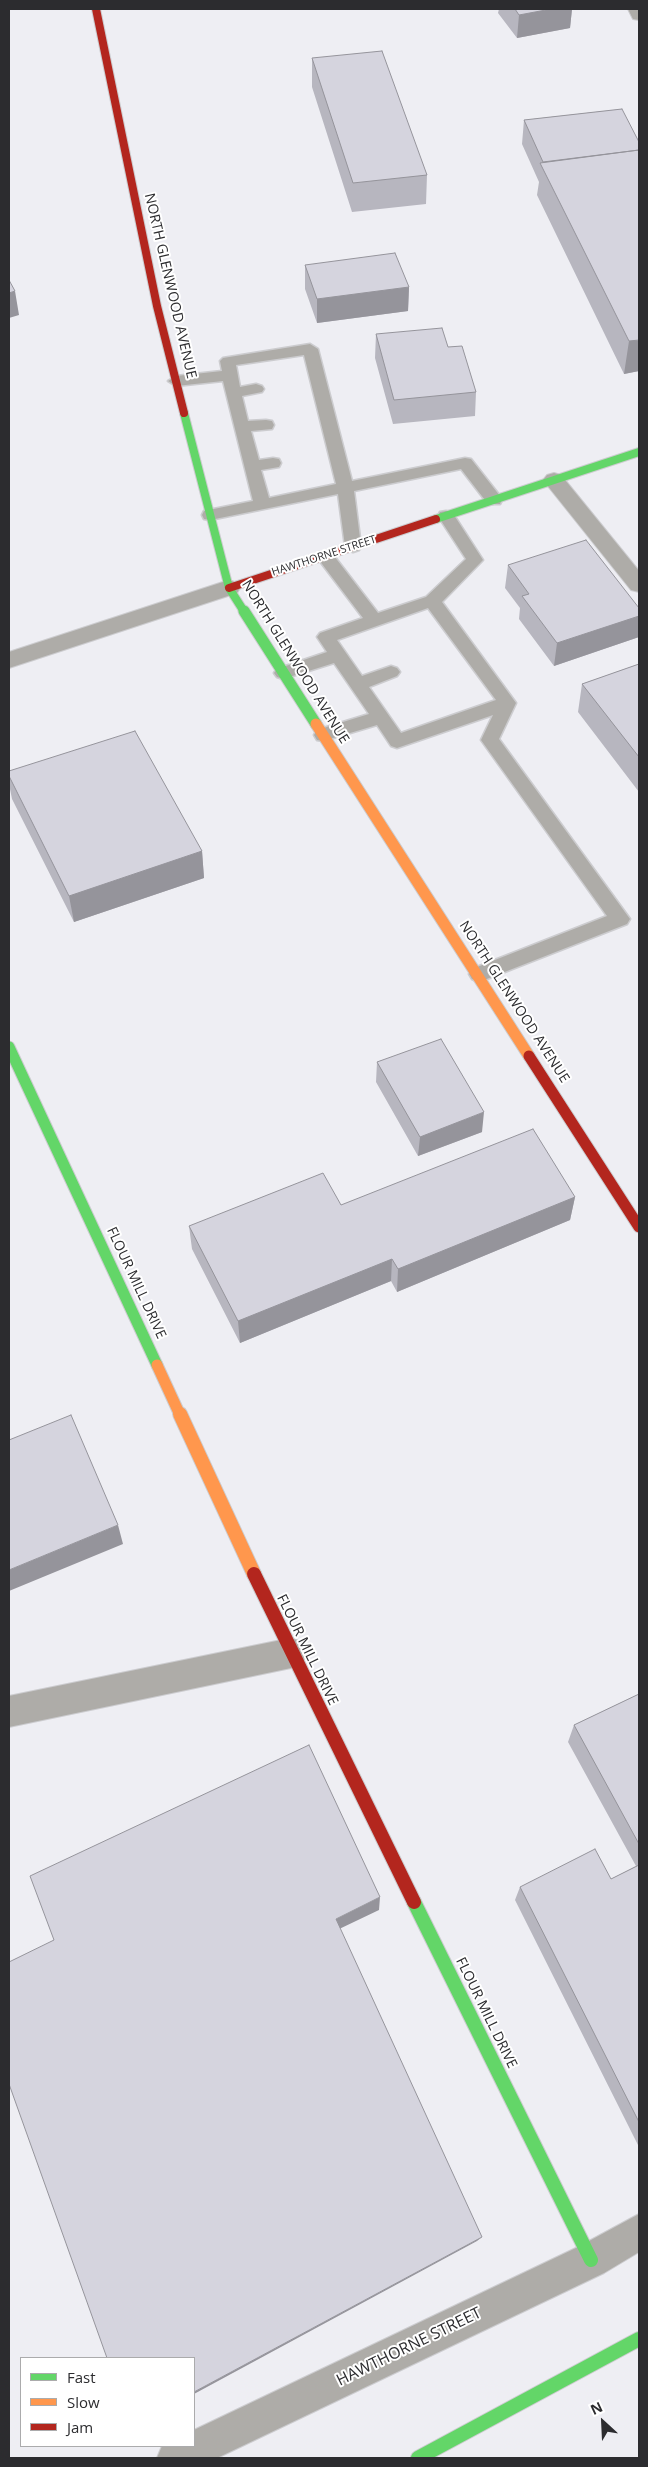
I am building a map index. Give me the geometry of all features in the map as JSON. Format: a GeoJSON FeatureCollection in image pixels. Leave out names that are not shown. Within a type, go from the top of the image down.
{"type":"FeatureCollection","features":[{"type":"Feature","properties":{"kind":"main road","name":"NORTH GLENWOOD AVENUE"},"geometry":{"type":"LineString","coordinates":[[96,9],[157,306],[229,588],[322,735],[479,974],[639,1227]]}},
{"type":"Feature","properties":{"kind":"main road","name":"HAWTHORNE STREET"},"geometry":{"type":"LineString","coordinates":[[229,588],[639,452]]}},
{"type":"Feature","properties":{"kind":"main road","name":"FLOUR MILL DRIVE"},"geometry":{"type":"LineString","coordinates":[[9,1047],[291,1653],[591,2260]]}},
{"type":"Feature","properties":{"kind":"main road"},"geometry":{"type":"LineString","coordinates":[[418,2458],[639,2339]]}},
{"type":"Feature","properties":{"kind":"street"},"geometry":{"type":"LineString","coordinates":[[636,9],[639,15]]}},
{"type":"Feature","properties":{"kind":"street"},"geometry":{"type":"LineString","coordinates":[[554,480],[639,585]]}},
{"type":"Feature","properties":{"kind":"street","name":"HAWTHORNE STREET"},"geometry":{"type":"LineString","coordinates":[[9,660],[229,588]]}},
{"type":"Feature","properties":{"kind":"street"},"geometry":{"type":"LineString","coordinates":[[9,1712],[291,1653]]}},
{"type":"Feature","properties":{"kind":"street","name":"HAWTHORNE STREET"},"geometry":{"type":"LineString","coordinates":[[176,2458],[591,2260],[639,2232]]}},
{"type":"Feature","properties":{"kind":"lane"},"geometry":{"type":"LineString","coordinates":[[262,504],[233,393],[228,361],[310,349],[313,380],[321,418],[333,456],[346,487],[353,546]]}},
{"type":"Feature","properties":{"kind":"lane"},"geometry":{"type":"LineString","coordinates":[[176,381],[230,375]]}},
{"type":"Feature","properties":{"kind":"lane"},"geometry":{"type":"LineString","coordinates":[[233,393],[256,389]]}},
{"type":"Feature","properties":{"kind":"lane"},"geometry":{"type":"LineString","coordinates":[[242,427],[266,425]]}},
{"type":"Feature","properties":{"kind":"lane"},"geometry":{"type":"LineString","coordinates":[[210,515],[464,462],[494,500]]}},
{"type":"Feature","properties":{"kind":"lane"},"geometry":{"type":"LineString","coordinates":[[252,466],[272,463]]}},
{"type":"Feature","properties":{"kind":"lane"},"geometry":{"type":"LineString","coordinates":[[446,516],[475,560],[432,601],[326,638],[397,741],[507,703]]}},
{"type":"Feature","properties":{"kind":"lane"},"geometry":{"type":"LineString","coordinates":[[325,556],[374,620]]}},
{"type":"Feature","properties":{"kind":"lane"},"geometry":{"type":"LineString","coordinates":[[432,601],[507,703]]}},
{"type":"Feature","properties":{"kind":"lane"},"geometry":{"type":"LineString","coordinates":[[447,653],[466,647]]}},
{"type":"Feature","properties":{"kind":"lane"},"geometry":{"type":"LineString","coordinates":[[283,673],[338,656]]}},
{"type":"Feature","properties":{"kind":"lane"},"geometry":{"type":"LineString","coordinates":[[358,684],[391,672]]}},
{"type":"Feature","properties":{"kind":"lane"},"geometry":{"type":"LineString","coordinates":[[479,974],[620,919],[490,740],[507,703]]}},
{"type":"Feature","properties":{"kind":"lane"},"geometry":{"type":"LineString","coordinates":[[322,735],[380,717]]}},
{"type":"Feature","properties":{"kind":"building"},"geometry":{"type":"Polygon","coordinates":[[[515,9],[551,9],[519,15],[515,9]]]}},
{"type":"Feature","properties":{"kind":"building"},"geometry":{"type":"Polygon","coordinates":[[[382,51],[427,175],[353,183],[312,58],[382,51]]]}},
{"type":"Feature","properties":{"kind":"building"},"geometry":{"type":"Polygon","coordinates":[[[622,109],[639,142],[639,150],[543,162],[524,120],[622,109]]]}},
{"type":"Feature","properties":{"kind":"building"},"geometry":{"type":"Polygon","coordinates":[[[639,150],[639,340],[629,341],[540,163],[639,150]]]}},
{"type":"Feature","properties":{"kind":"building"},"geometry":{"type":"Polygon","coordinates":[[[395,253],[409,287],[317,299],[305,265],[395,253]]]}},
{"type":"Feature","properties":{"kind":"building"},"geometry":{"type":"Polygon","coordinates":[[[9,280],[15,291],[9,293],[9,280]]]}},
{"type":"Feature","properties":{"kind":"building"},"geometry":{"type":"Polygon","coordinates":[[[442,328],[448,347],[462,346],[476,392],[394,400],[376,334],[442,328]]]}},
{"type":"Feature","properties":{"kind":"building"},"geometry":{"type":"Polygon","coordinates":[[[586,540],[639,608],[639,616],[557,643],[522,596],[529,594],[508,565],[586,540]]]}},
{"type":"Feature","properties":{"kind":"building"},"geometry":{"type":"Polygon","coordinates":[[[639,664],[639,757],[582,684],[639,664]]]}},
{"type":"Feature","properties":{"kind":"building"},"geometry":{"type":"Polygon","coordinates":[[[135,731],[202,851],[69,896],[9,776],[9,771],[135,731]]]}},
{"type":"Feature","properties":{"kind":"building"},"geometry":{"type":"Polygon","coordinates":[[[441,1039],[484,1112],[420,1137],[377,1062],[441,1039]]]}},
{"type":"Feature","properties":{"kind":"building"},"geometry":{"type":"Polygon","coordinates":[[[533,1129],[575,1197],[398,1269],[392,1259],[238,1321],[189,1226],[323,1173],[341,1205],[533,1129]]]}},
{"type":"Feature","properties":{"kind":"building"},"geometry":{"type":"Polygon","coordinates":[[[71,1415],[118,1525],[9,1570],[9,1440],[71,1415]]]}},
{"type":"Feature","properties":{"kind":"building"},"geometry":{"type":"Polygon","coordinates":[[[639,1694],[639,1844],[574,1725],[639,1694]]]}},
{"type":"Feature","properties":{"kind":"building"},"geometry":{"type":"Polygon","coordinates":[[[309,1745],[380,1897],[336,1919],[482,2237],[195,2391],[195,2357],[107,2357],[9,2084],[9,1962],[54,1940],[30,1876],[309,1745]]]}},
{"type":"Feature","properties":{"kind":"building"},"geometry":{"type":"Polygon","coordinates":[[[595,1849],[611,1879],[639,1865],[639,2122],[520,1887],[595,1849]]]}},
{"type":"Feature","properties":{"kind":"traffic: fast"},"geometry":{"type":"LineString","coordinates":[[184,413],[229,588],[316,724]]}},
{"type":"Feature","properties":{"kind":"traffic: fast"},"geometry":{"type":"LineString","coordinates":[[436,519],[639,452]]}},
{"type":"Feature","properties":{"kind":"traffic: fast"},"geometry":{"type":"LineString","coordinates":[[9,1047],[157,1365]]}},
{"type":"Feature","properties":{"kind":"traffic: fast"},"geometry":{"type":"LineString","coordinates":[[414,1902],[591,2260]]}},
{"type":"Feature","properties":{"kind":"traffic: fast"},"geometry":{"type":"LineString","coordinates":[[418,2458],[639,2339]]}},
{"type":"Feature","properties":{"kind":"traffic: slow"},"geometry":{"type":"LineString","coordinates":[[316,724],[529,1056]]}},
{"type":"Feature","properties":{"kind":"traffic: slow"},"geometry":{"type":"LineString","coordinates":[[157,1365],[254,1574]]}},
{"type":"Feature","properties":{"kind":"traffic: jam"},"geometry":{"type":"LineString","coordinates":[[96,9],[157,306],[184,413]]}},
{"type":"Feature","properties":{"kind":"traffic: jam"},"geometry":{"type":"LineString","coordinates":[[229,588],[436,519]]}},
{"type":"Feature","properties":{"kind":"traffic: jam"},"geometry":{"type":"LineString","coordinates":[[529,1056],[639,1227]]}},
{"type":"Feature","properties":{"kind":"traffic: jam"},"geometry":{"type":"LineString","coordinates":[[254,1574],[414,1902]]}}]}
